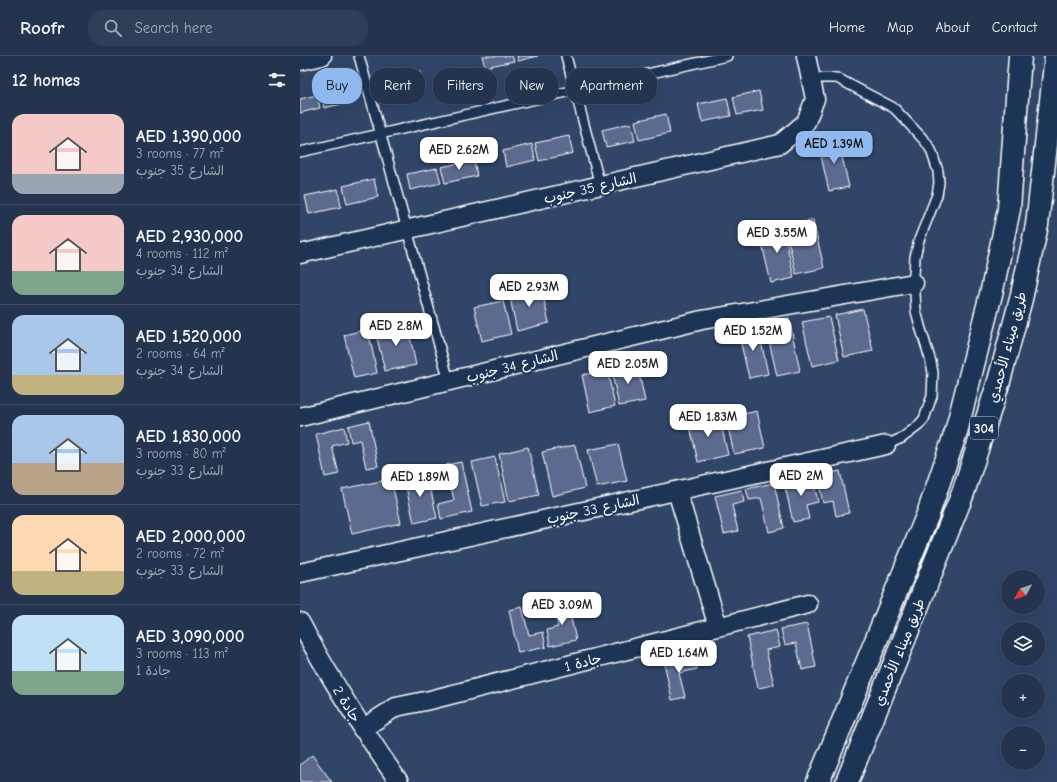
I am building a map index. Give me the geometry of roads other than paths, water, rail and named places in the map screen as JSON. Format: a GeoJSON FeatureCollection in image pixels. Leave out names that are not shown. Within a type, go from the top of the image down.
{"type":"FeatureCollection","features":[{"type":"Feature","properties":{"kind":"main road","name":"طريق ميناء الأحمدي"},"geometry":{"type":"LineString","coordinates":[[818,782],[928,514],[956,432],[992,290],[1009,209],[1020,56]]}},
{"type":"Feature","properties":{"kind":"main road","name":"طريق ميناء الأحمدي"},"geometry":{"type":"LineString","coordinates":[[847,782],[963,493],[999,381],[1021,299],[1037,225],[1056,56]]}},
{"type":"Feature","properties":{"kind":"street"},"geometry":{"type":"LineString","coordinates":[[300,61],[322,56]]}},
{"type":"Feature","properties":{"kind":"street","name":"الشارع 35 جنوب"},"geometry":{"type":"LineString","coordinates":[[300,254],[780,144],[806,122],[815,99],[806,56]]}},
{"type":"Feature","properties":{"kind":"street","name":"الشارع 34 جنوب"},"geometry":{"type":"LineString","coordinates":[[300,417],[702,320],[914,283]]}},
{"type":"Feature","properties":{"kind":"street","name":"الشارع 33 جنوب"},"geometry":{"type":"LineString","coordinates":[[300,573],[886,446]]}},
{"type":"Feature","properties":{"kind":"street"},"geometry":{"type":"LineString","coordinates":[[677,491],[718,627]]}},
{"type":"Feature","properties":{"kind":"street","name":"جادة 1"},"geometry":{"type":"LineString","coordinates":[[362,729],[396,707],[430,700],[808,604]]}},
{"type":"Feature","properties":{"kind":"street","name":"جادة 2"},"geometry":{"type":"LineString","coordinates":[[300,622],[315,651],[362,729],[400,782]]}},
{"type":"Feature","properties":{"kind":"lane"},"geometry":{"type":"LineString","coordinates":[[359,56],[449,381]]}},
{"type":"Feature","properties":{"kind":"lane"},"geometry":{"type":"LineString","coordinates":[[566,56],[569,68]]}},
{"type":"Feature","properties":{"kind":"lane"},"geometry":{"type":"LineString","coordinates":[[657,72],[727,56]]}},
{"type":"Feature","properties":{"kind":"lane"},"geometry":{"type":"LineString","coordinates":[[810,78],[837,78],[894,108],[926,141],[931,150],[938,171],[939,183],[935,200],[919,240],[915,257],[914,283],[916,311],[932,367],[932,396],[924,419],[918,426],[902,438],[886,446]]}},
{"type":"Feature","properties":{"kind":"lane"},"geometry":{"type":"LineString","coordinates":[[300,152],[566,92]]}},
{"type":"Feature","properties":{"kind":"lane"},"geometry":{"type":"LineString","coordinates":[[579,104],[600,185]]}}]}
